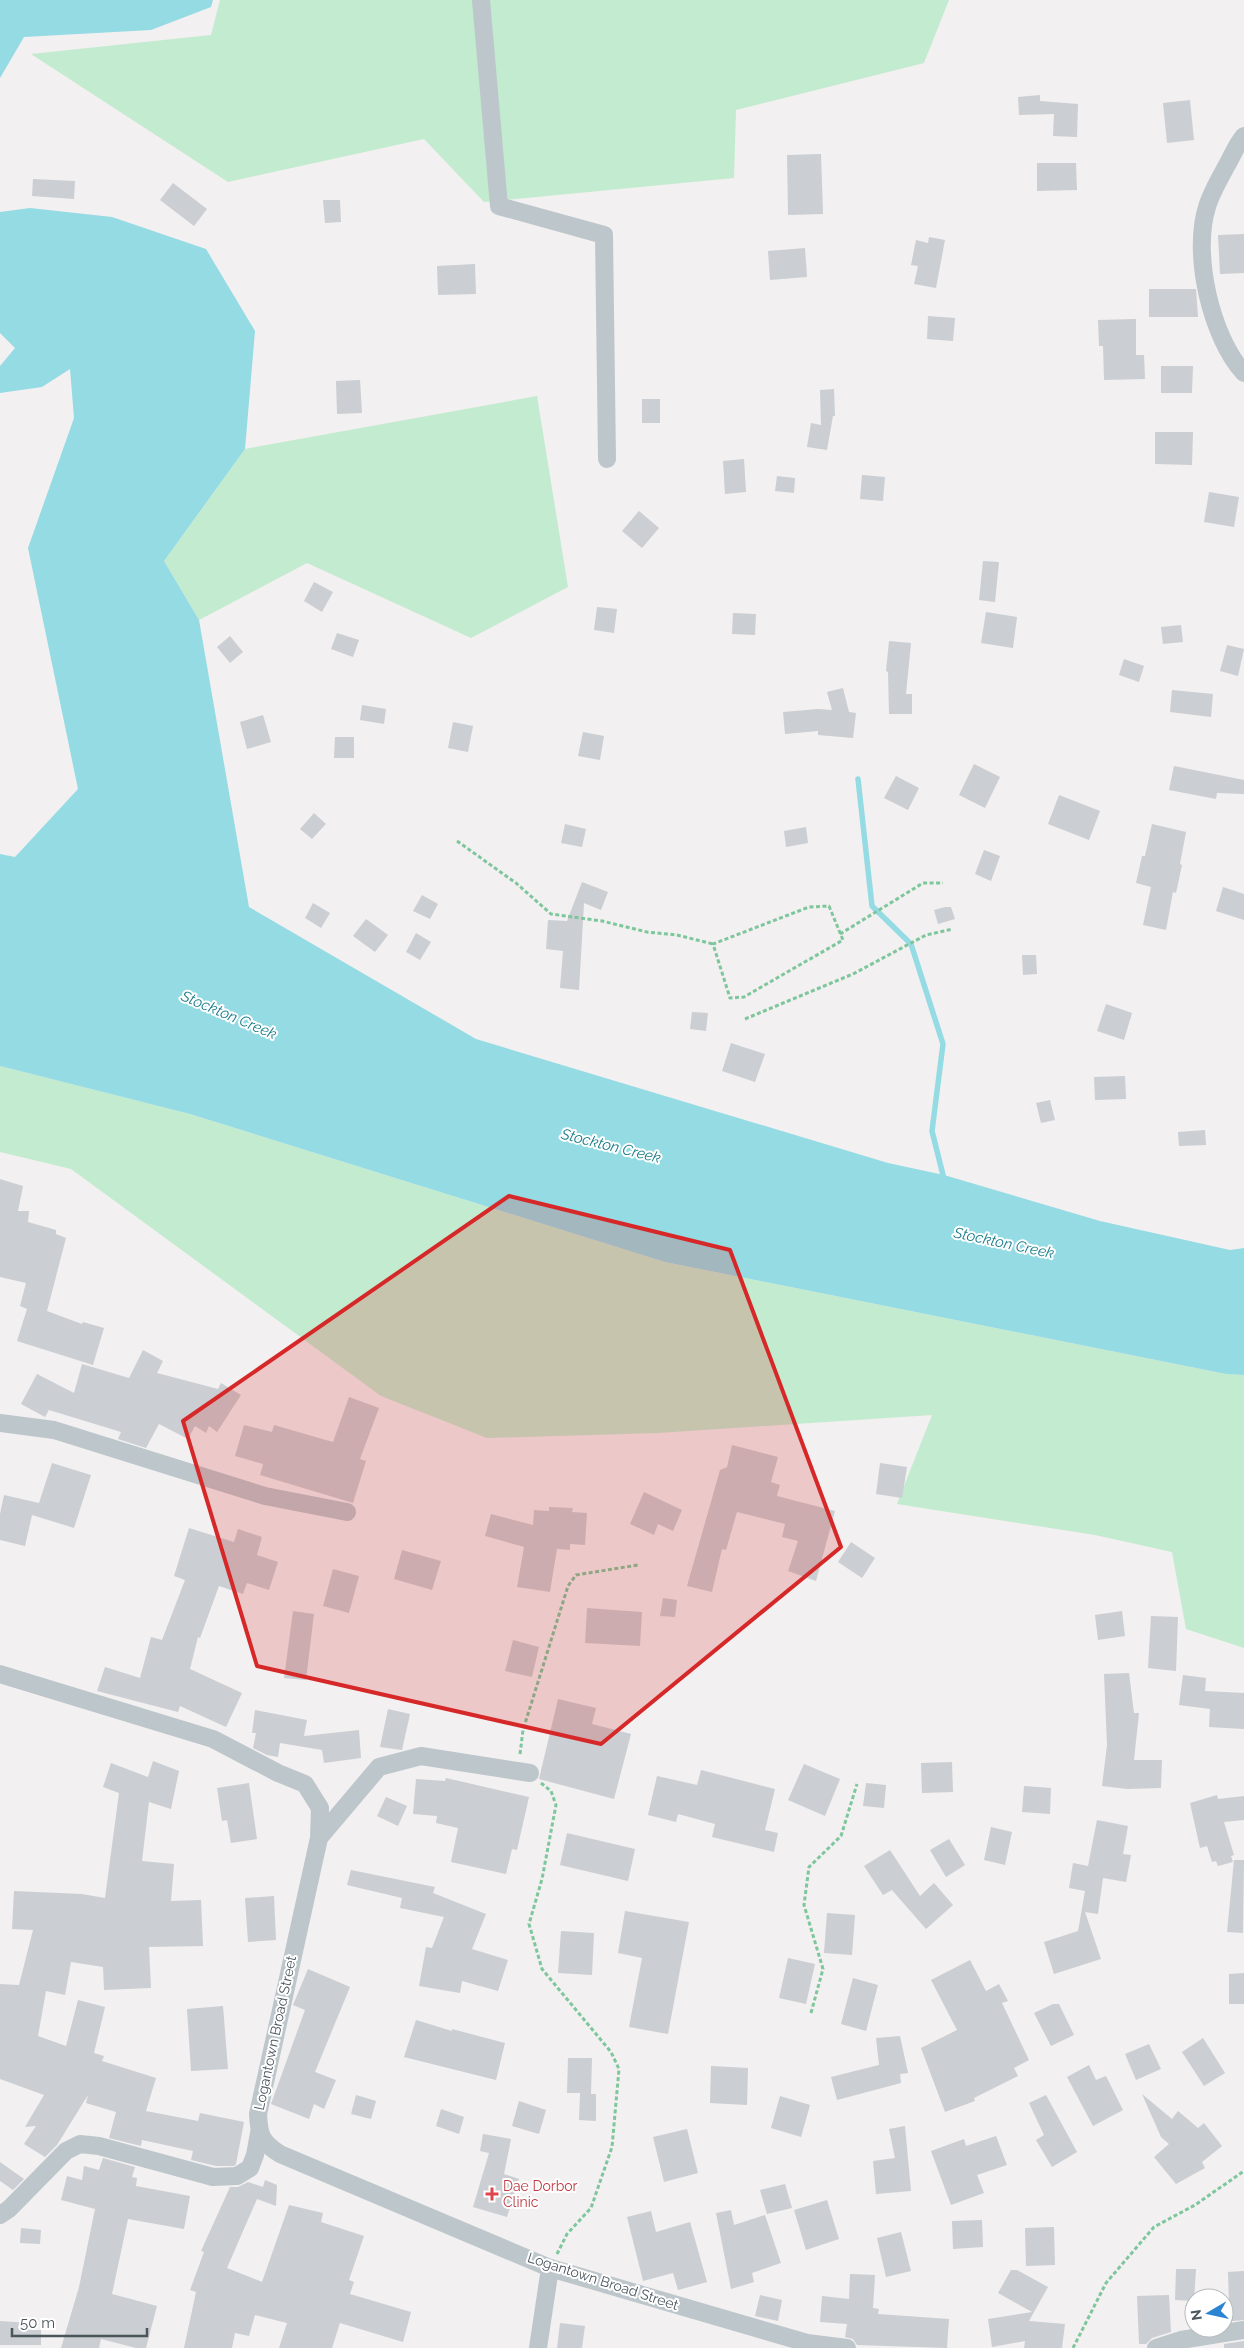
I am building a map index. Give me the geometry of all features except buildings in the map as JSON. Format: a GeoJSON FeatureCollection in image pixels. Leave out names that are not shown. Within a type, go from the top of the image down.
{"type":"FeatureCollection","features":[{"type":"Feature","properties":{"kind":"street"},"geometry":{"type":"LineString","coordinates":[[481,0],[499,206],[604,235],[607,459]]}},
{"type":"Feature","properties":{"kind":"street"},"geometry":{"type":"LineString","coordinates":[[1244,136],[1207,207],[1201,249],[1204,274],[1219,332],[1236,364],[1244,373]]}},
{"type":"Feature","properties":{"kind":"street"},"geometry":{"type":"LineString","coordinates":[[0,1423],[54,1430],[265,1496],[347,1512]]}},
{"type":"Feature","properties":{"kind":"street","name":"Logantown Broad Street"},"geometry":{"type":"LineString","coordinates":[[0,1674],[213,1739],[278,1773],[305,1784],[320,1808],[319,1838],[258,2114],[259,2133],[269,2147],[280,2154],[550,2268],[807,2343],[848,2348]]}},
{"type":"Feature","properties":{"kind":"street"},"geometry":{"type":"LineString","coordinates":[[319,1838],[379,1767],[421,1756],[530,1774]]}},
{"type":"Feature","properties":{"kind":"street"},"geometry":{"type":"LineString","coordinates":[[0,2215],[9,2209],[66,2151],[80,2144],[99,2146],[213,2177],[237,2176],[250,2168],[255,2155],[259,2133]]}},
{"type":"Feature","properties":{"kind":"street"},"geometry":{"type":"LineString","coordinates":[[538,2348],[550,2268]]}},
{"type":"Feature","properties":{"kind":"street"},"geometry":{"type":"LineString","coordinates":[[1156,2348],[1182,2340],[1244,2330]]}},
{"type":"Feature","properties":{"kind":"path"},"geometry":{"type":"LineString","coordinates":[[457,841],[504,874],[552,914],[602,921],[647,932],[677,935],[713,944],[809,906],[829,906],[843,940],[744,997],[730,998],[713,944]]}},
{"type":"Feature","properties":{"kind":"path"},"geometry":{"type":"LineString","coordinates":[[840,934],[923,883],[943,883]]}},
{"type":"Feature","properties":{"kind":"path"},"geometry":{"type":"LineString","coordinates":[[745,1019],[852,974],[926,935],[953,929]]}},
{"type":"Feature","properties":{"kind":"path"},"geometry":{"type":"LineString","coordinates":[[550,2268],[567,2234],[591,2208],[598,2189],[612,2148],[619,2069],[611,2052],[542,1969],[529,1924],[542,1879],[556,1805],[551,1791],[530,1774],[520,1755],[523,1730],[568,1586],[576,1575],[638,1565]]}},
{"type":"Feature","properties":{"kind":"path"},"geometry":{"type":"LineString","coordinates":[[811,2013],[823,1969],[804,1905],[809,1867],[841,1836],[857,1784]]}},
{"type":"Feature","properties":{"kind":"path"},"geometry":{"type":"LineString","coordinates":[[1073,2348],[1106,2283],[1154,2226],[1195,2205],[1244,2171]]}},
{"type":"Feature","properties":{"kind":"highlighted area"},"geometry":{"type":"Polygon","coordinates":[[[509,1196],[730,1250],[841,1547],[601,1744],[257,1666],[183,1421],[509,1196]]]}},
{"type":"Feature","properties":{"kind":"green space"},"geometry":{"type":"Polygon","coordinates":[[[220,0],[949,0],[924,63],[736,110],[734,178],[484,202],[424,139],[228,182],[31,54],[211,35],[220,0]]]}},
{"type":"Feature","properties":{"kind":"green space"},"geometry":{"type":"Polygon","coordinates":[[[537,396],[568,587],[471,638],[307,563],[199,620],[164,561],[245,449],[537,396]]]}},
{"type":"Feature","properties":{"kind":"green space"},"geometry":{"type":"Polygon","coordinates":[[[0,1066],[190,1114],[665,1262],[1226,1374],[1244,1375],[1244,1648],[1186,1629],[1172,1552],[1095,1535],[897,1504],[932,1415],[658,1433],[487,1438],[381,1396],[71,1169],[0,1152],[0,1066]]]}},
{"type":"Feature","properties":{"kind":"water"},"geometry":{"type":"Polygon","coordinates":[[[0,0],[213,0],[211,7],[151,30],[24,37],[0,78],[0,0]]]}},
{"type":"Feature","properties":{"kind":"water","name":"Stockton Creek"},"geometry":{"type":"Polygon","coordinates":[[[30,208],[112,217],[206,249],[255,331],[245,449],[164,561],[199,620],[249,907],[476,1039],[888,1163],[944,1175],[1100,1221],[1230,1250],[1244,1248],[1244,1375],[1226,1374],[665,1262],[190,1114],[0,1066],[0,854],[15,857],[78,789],[28,548],[74,418],[70,369],[42,387],[0,393],[0,366],[15,348],[0,333],[0,212],[30,208]]]}},
{"type":"Feature","properties":{"kind":"waterway"},"geometry":{"type":"LineString","coordinates":[[858,779],[872,906],[911,944],[943,1044],[932,1131],[945,1183]]}},
{"type":"Feature","properties":{"kind":"place","name":"Dae Dorbor Clinic"},"geometry":{"type":"Point","coordinates":[492,2194]}}]}
